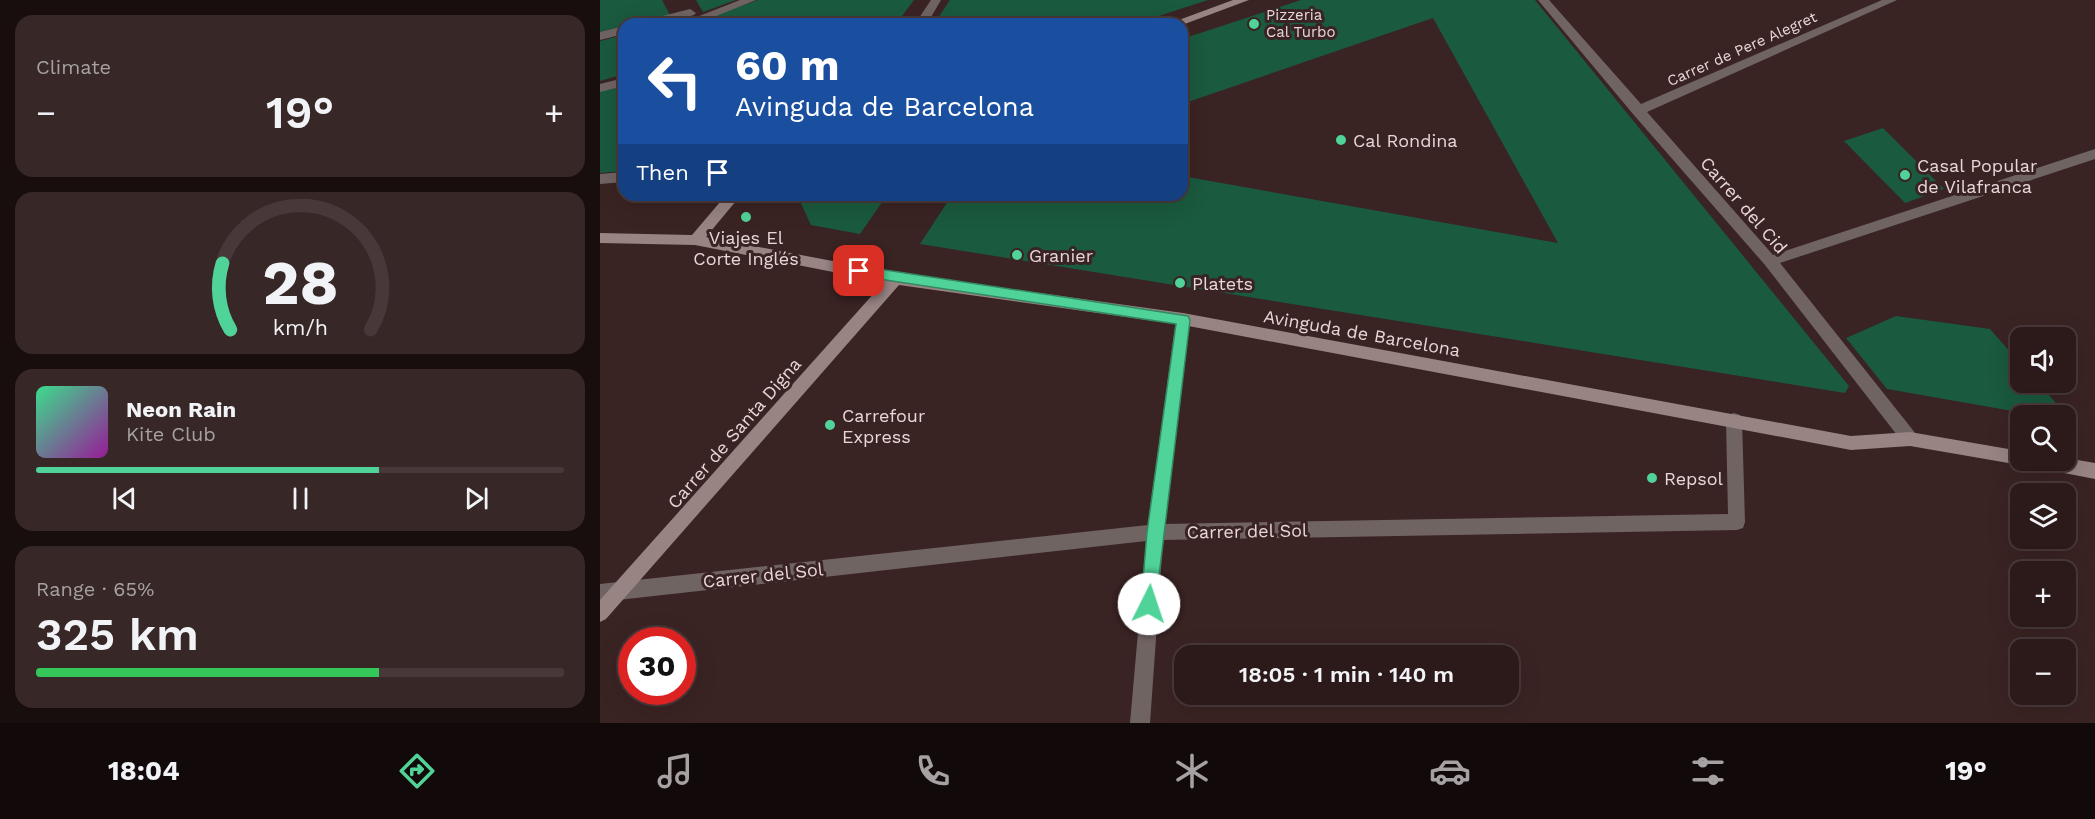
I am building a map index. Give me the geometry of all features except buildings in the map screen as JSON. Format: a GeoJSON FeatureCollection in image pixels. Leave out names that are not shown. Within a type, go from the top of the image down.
{"type":"FeatureCollection","features":[{"type":"Feature","properties":{"kind":"street"},"geometry":{"type":"LineString","coordinates":[[681,0],[693,18]]}},
{"type":"Feature","properties":{"kind":"street"},"geometry":{"type":"LineString","coordinates":[[697,18],[751,0]]}},
{"type":"Feature","properties":{"kind":"street"},"geometry":{"type":"LineString","coordinates":[[925,18],[936,0]]}},
{"type":"Feature","properties":{"kind":"street"},"geometry":{"type":"LineString","coordinates":[[1188,19],[1244,0]]}},
{"type":"Feature","properties":{"kind":"street","name":"Carrer del Cid"},"geometry":{"type":"LineString","coordinates":[[1543,0],[1637,111],[1770,261],[1910,439]]}},
{"type":"Feature","properties":{"kind":"street","name":"Carrer de Pere Alegret"},"geometry":{"type":"LineString","coordinates":[[1637,111],[1892,0]]}},
{"type":"Feature","properties":{"kind":"street"},"geometry":{"type":"LineString","coordinates":[[600,36],[618,32]]}},
{"type":"Feature","properties":{"kind":"street"},"geometry":{"type":"LineString","coordinates":[[600,88],[618,84]]}},
{"type":"Feature","properties":{"kind":"street"},"geometry":{"type":"LineString","coordinates":[[1770,261],[2095,154]]}},
{"type":"Feature","properties":{"kind":"street"},"geometry":{"type":"LineString","coordinates":[[600,179],[618,178]]}},
{"type":"Feature","properties":{"kind":"street"},"geometry":{"type":"LineString","coordinates":[[695,240],[729,201]]}},
{"type":"Feature","properties":{"kind":"street","name":"Avinguda de Barcelona"},"geometry":{"type":"LineString","coordinates":[[600,238],[695,240],[896,279],[1184,320],[1851,443],[1910,439],[2010,456]]}},
{"type":"Feature","properties":{"kind":"street","name":"Carrer de Santa Digna"},"geometry":{"type":"LineString","coordinates":[[600,613],[622,591],[896,279]]}},
{"type":"Feature","properties":{"kind":"street"},"geometry":{"type":"LineString","coordinates":[[1140,723],[1155,532],[1184,320]]}},
{"type":"Feature","properties":{"kind":"street","name":"Carrer del Sol"},"geometry":{"type":"LineString","coordinates":[[600,593],[1155,532],[1737,522],[1734,420]]}},
{"type":"Feature","properties":{"kind":"street"},"geometry":{"type":"LineString","coordinates":[[2076,468],[2095,471]]}},
{"type":"Feature","properties":{"kind":"place","name":"Pizzeria Cal Turbo"},"geometry":{"type":"Point","coordinates":[1254,24]}},
{"type":"Feature","properties":{"kind":"place","name":"Cal Rondina"},"geometry":{"type":"Point","coordinates":[1341,140]}},
{"type":"Feature","properties":{"kind":"place","name":"Casal Popular de Vilafranca"},"geometry":{"type":"Point","coordinates":[1905,175]}},
{"type":"Feature","properties":{"kind":"place","name":"Viajes El Corte Inglés"},"geometry":{"type":"Point","coordinates":[746,217]}},
{"type":"Feature","properties":{"kind":"place","name":"Granier"},"geometry":{"type":"Point","coordinates":[1017,255]}},
{"type":"Feature","properties":{"kind":"place","name":"Platets"},"geometry":{"type":"Point","coordinates":[1180,283]}},
{"type":"Feature","properties":{"kind":"place","name":"Carrefour Express"},"geometry":{"type":"Point","coordinates":[830,425]}},
{"type":"Feature","properties":{"kind":"place","name":"Repsol"},"geometry":{"type":"Point","coordinates":[1652,478]}},
{"type":"Feature","properties":{"kind":"route"},"geometry":{"type":"LineString","coordinates":[[859,271],[896,279],[1184,320],[1155,532],[1149,604]]}}]}
